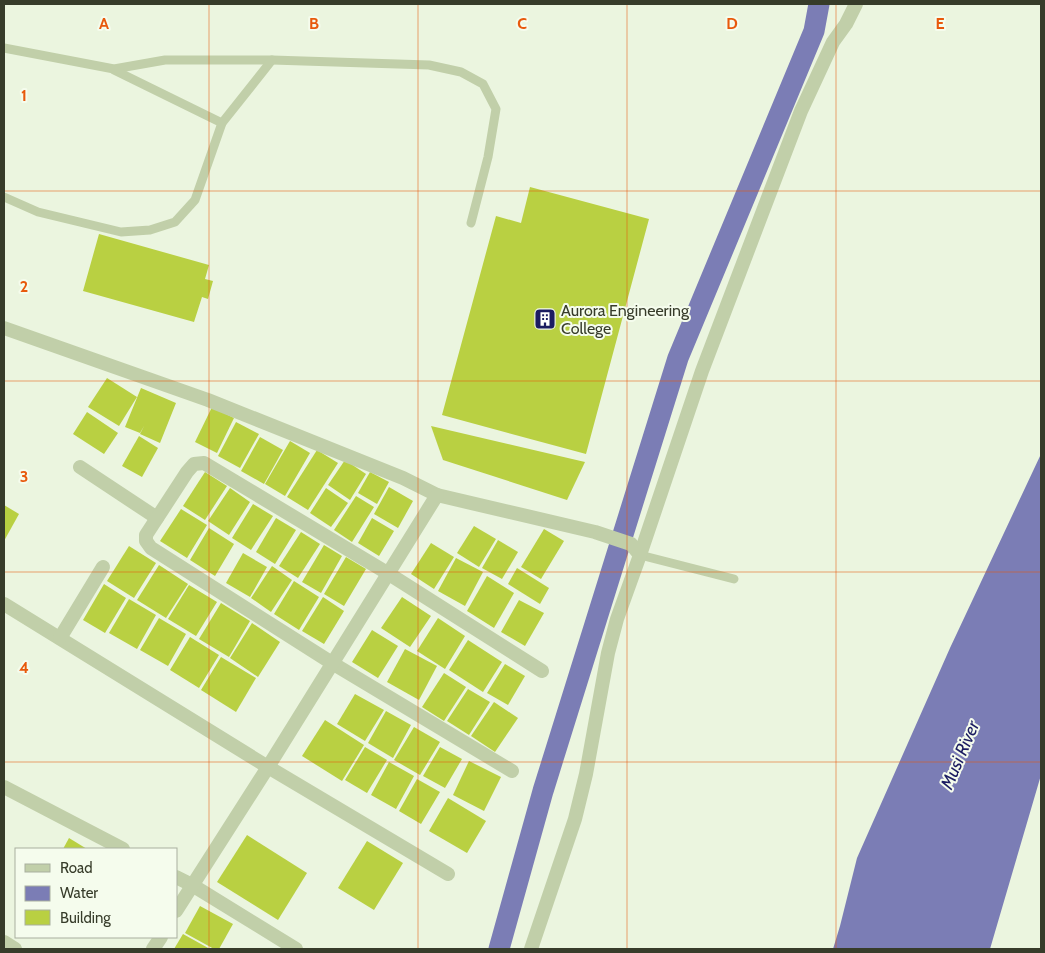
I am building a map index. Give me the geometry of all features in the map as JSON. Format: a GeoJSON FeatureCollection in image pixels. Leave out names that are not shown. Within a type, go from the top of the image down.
{"type":"FeatureCollection","features":[{"type":"Feature","properties":{"kind":"street"},"geometry":{"type":"LineString","coordinates":[[531,949],[575,819],[586,774],[612,635],[635,549],[801,111],[833,42],[846,24],[856,4]]}},
{"type":"Feature","properties":{"kind":"street"},"geometry":{"type":"LineString","coordinates":[[4,328],[208,400],[403,478],[438,494],[595,532],[635,549]]}},
{"type":"Feature","properties":{"kind":"street"},"geometry":{"type":"LineString","coordinates":[[512,771],[332,663],[151,548],[146,541],[146,535],[187,472],[194,464],[204,463],[389,574],[542,670]]}},
{"type":"Feature","properties":{"kind":"street"},"geometry":{"type":"LineString","coordinates":[[80,467],[157,518]]}},
{"type":"Feature","properties":{"kind":"street"},"geometry":{"type":"LineString","coordinates":[[178,908],[438,494]]}},
{"type":"Feature","properties":{"kind":"street"},"geometry":{"type":"LineString","coordinates":[[60,638],[103,567]]}},
{"type":"Feature","properties":{"kind":"street"},"geometry":{"type":"LineString","coordinates":[[4,604],[268,767],[448,874]]}},
{"type":"Feature","properties":{"kind":"street"},"geometry":{"type":"LineString","coordinates":[[4,787],[121,848]]}},
{"type":"Feature","properties":{"kind":"street"},"geometry":{"type":"LineString","coordinates":[[178,878],[296,949]]}},
{"type":"Feature","properties":{"kind":"street"},"geometry":{"type":"LineString","coordinates":[[153,949],[160,938]]}},
{"type":"Feature","properties":{"kind":"street"},"geometry":{"type":"LineString","coordinates":[[4,942],[15,949]]}},
{"type":"Feature","properties":{"kind":"lane"},"geometry":{"type":"LineString","coordinates":[[4,48],[114,70],[222,123]]}},
{"type":"Feature","properties":{"kind":"lane"},"geometry":{"type":"LineString","coordinates":[[114,70],[165,60],[272,60],[429,66],[461,72],[483,84],[496,110],[488,157],[471,223]]}},
{"type":"Feature","properties":{"kind":"lane"},"geometry":{"type":"LineString","coordinates":[[4,197],[38,212],[121,232],[150,230],[175,222],[195,200],[222,123],[272,60]]}},
{"type":"Feature","properties":{"kind":"lane"},"geometry":{"type":"LineString","coordinates":[[635,549],[734,579]]}},
{"type":"Feature","properties":{"kind":"water","name":"Musi River"},"geometry":{"type":"Polygon","coordinates":[[[1041,454],[1041,775],[990,949],[833,949],[857,858],[950,648],[1041,454]]]}},
{"type":"Feature","properties":{"kind":"building","name":"Aurora Engineering College"},"geometry":{"type":"Polygon","coordinates":[[[530,187],[649,219],[586,454],[442,415],[496,216],[521,223],[530,187]]]}},
{"type":"Feature","properties":{"kind":"building"},"geometry":{"type":"Polygon","coordinates":[[[99,234],[209,265],[205,279],[213,281],[208,299],[202,297],[194,322],[83,291],[99,234]]]}},
{"type":"Feature","properties":{"kind":"building"},"geometry":{"type":"Polygon","coordinates":[[[107,378],[137,397],[119,426],[88,407],[107,378]]]}},
{"type":"Feature","properties":{"kind":"building"},"geometry":{"type":"Polygon","coordinates":[[[141,388],[176,403],[160,443],[140,434],[144,426],[140,433],[125,427],[141,388]]]}},
{"type":"Feature","properties":{"kind":"building"},"geometry":{"type":"Polygon","coordinates":[[[212,407],[234,418],[217,453],[195,442],[212,407]]]}},
{"type":"Feature","properties":{"kind":"building"},"geometry":{"type":"Polygon","coordinates":[[[87,412],[118,433],[104,454],[73,434],[87,412]]]}},
{"type":"Feature","properties":{"kind":"building"},"geometry":{"type":"Polygon","coordinates":[[[236,422],[259,434],[240,468],[218,456],[236,422]]]}},
{"type":"Feature","properties":{"kind":"building"},"geometry":{"type":"Polygon","coordinates":[[[431,426],[585,462],[567,500],[443,460],[431,426]]]}},
{"type":"Feature","properties":{"kind":"building"},"geometry":{"type":"Polygon","coordinates":[[[139,436],[158,448],[142,477],[122,466],[139,436]]]}},
{"type":"Feature","properties":{"kind":"building"},"geometry":{"type":"Polygon","coordinates":[[[260,437],[283,450],[264,484],[241,471],[260,437]]]}},
{"type":"Feature","properties":{"kind":"building"},"geometry":{"type":"Polygon","coordinates":[[[290,441],[310,453],[285,496],[265,484],[290,441]]]}},
{"type":"Feature","properties":{"kind":"building"},"geometry":{"type":"Polygon","coordinates":[[[317,450],[338,463],[308,510],[287,497],[317,450]]]}},
{"type":"Feature","properties":{"kind":"building"},"geometry":{"type":"Polygon","coordinates":[[[345,460],[366,474],[350,500],[328,485],[345,460]]]}},
{"type":"Feature","properties":{"kind":"building"},"geometry":{"type":"Polygon","coordinates":[[[205,472],[227,486],[205,520],[183,506],[205,472]]]}},
{"type":"Feature","properties":{"kind":"building"},"geometry":{"type":"Polygon","coordinates":[[[370,472],[389,482],[377,504],[358,493],[370,472]]]}},
{"type":"Feature","properties":{"kind":"building"},"geometry":{"type":"Polygon","coordinates":[[[389,487],[413,501],[398,528],[374,514],[389,487]]]}},
{"type":"Feature","properties":{"kind":"building"},"geometry":{"type":"Polygon","coordinates":[[[230,488],[250,502],[229,535],[208,521],[230,488]]]}},
{"type":"Feature","properties":{"kind":"building"},"geometry":{"type":"Polygon","coordinates":[[[326,488],[348,503],[331,527],[310,513],[326,488]]]}},
{"type":"Feature","properties":{"kind":"building"},"geometry":{"type":"Polygon","coordinates":[[[356,496],[374,507],[352,542],[334,530],[356,496]]]}},
{"type":"Feature","properties":{"kind":"building"},"geometry":{"type":"Polygon","coordinates":[[[253,504],[273,516],[251,550],[232,538],[253,504]]]}},
{"type":"Feature","properties":{"kind":"building"},"geometry":{"type":"Polygon","coordinates":[[[4,505],[19,514],[4,541],[4,505]]]}},
{"type":"Feature","properties":{"kind":"building"},"geometry":{"type":"Polygon","coordinates":[[[181,509],[207,525],[187,558],[160,541],[181,509]]]}},
{"type":"Feature","properties":{"kind":"building"},"geometry":{"type":"Polygon","coordinates":[[[276,518],[296,530],[275,564],[256,552],[276,518]]]}},
{"type":"Feature","properties":{"kind":"building"},"geometry":{"type":"Polygon","coordinates":[[[372,518],[394,531],[379,556],[358,543],[372,518]]]}},
{"type":"Feature","properties":{"kind":"building"},"geometry":{"type":"Polygon","coordinates":[[[474,526],[496,539],[479,567],[457,553],[474,526]]]}},
{"type":"Feature","properties":{"kind":"building"},"geometry":{"type":"Polygon","coordinates":[[[209,528],[234,544],[215,576],[190,560],[209,528]]]}},
{"type":"Feature","properties":{"kind":"building"},"geometry":{"type":"Polygon","coordinates":[[[544,529],[564,541],[541,579],[521,567],[544,529]]]}},
{"type":"Feature","properties":{"kind":"building"},"geometry":{"type":"Polygon","coordinates":[[[301,532],[320,544],[298,578],[279,566],[301,532]]]}},
{"type":"Feature","properties":{"kind":"building"},"geometry":{"type":"Polygon","coordinates":[[[498,540],[518,552],[502,579],[482,568],[498,540]]]}},
{"type":"Feature","properties":{"kind":"building"},"geometry":{"type":"Polygon","coordinates":[[[431,543],[454,557],[434,589],[411,574],[431,543]]]}},
{"type":"Feature","properties":{"kind":"building"},"geometry":{"type":"Polygon","coordinates":[[[324,545],[342,556],[321,593],[302,582],[324,545]]]}},
{"type":"Feature","properties":{"kind":"building"},"geometry":{"type":"Polygon","coordinates":[[[129,546],[156,563],[134,598],[107,581],[129,546]]]}},
{"type":"Feature","properties":{"kind":"building"},"geometry":{"type":"Polygon","coordinates":[[[243,553],[267,567],[250,597],[226,583],[243,553]]]}},
{"type":"Feature","properties":{"kind":"building"},"geometry":{"type":"Polygon","coordinates":[[[346,557],[366,569],[344,606],[324,594],[346,557]]]}},
{"type":"Feature","properties":{"kind":"building"},"geometry":{"type":"Polygon","coordinates":[[[456,558],[483,572],[465,606],[438,591],[456,558]]]}},
{"type":"Feature","properties":{"kind":"building"},"geometry":{"type":"Polygon","coordinates":[[[159,565],[188,584],[166,618],[137,600],[159,565]]]}},
{"type":"Feature","properties":{"kind":"building"},"geometry":{"type":"Polygon","coordinates":[[[272,566],[292,580],[271,612],[251,598],[272,566]]]}},
{"type":"Feature","properties":{"kind":"building"},"geometry":{"type":"Polygon","coordinates":[[[517,568],[549,588],[540,604],[508,584],[517,568]]]}},
{"type":"Feature","properties":{"kind":"building"},"geometry":{"type":"Polygon","coordinates":[[[487,576],[514,593],[494,628],[467,611],[487,576]]]}},
{"type":"Feature","properties":{"kind":"building"},"geometry":{"type":"Polygon","coordinates":[[[294,581],[319,597],[299,630],[274,614],[294,581]]]}},
{"type":"Feature","properties":{"kind":"building"},"geometry":{"type":"Polygon","coordinates":[[[104,584],[126,598],[105,633],[83,620],[104,584]]]}},
{"type":"Feature","properties":{"kind":"building"},"geometry":{"type":"Polygon","coordinates":[[[189,585],[217,602],[196,636],[168,619],[189,585]]]}},
{"type":"Feature","properties":{"kind":"building"},"geometry":{"type":"Polygon","coordinates":[[[323,597],[344,611],[324,644],[302,631],[323,597]]]}},
{"type":"Feature","properties":{"kind":"building"},"geometry":{"type":"Polygon","coordinates":[[[402,597],[431,616],[410,647],[381,628],[402,597]]]}},
{"type":"Feature","properties":{"kind":"building"},"geometry":{"type":"Polygon","coordinates":[[[129,599],[156,615],[137,649],[109,633],[129,599]]]}},
{"type":"Feature","properties":{"kind":"building"},"geometry":{"type":"Polygon","coordinates":[[[519,600],[544,613],[525,646],[501,632],[519,600]]]}},
{"type":"Feature","properties":{"kind":"building"},"geometry":{"type":"Polygon","coordinates":[[[221,603],[250,621],[229,657],[199,639],[221,603]]]}},
{"type":"Feature","properties":{"kind":"building"},"geometry":{"type":"Polygon","coordinates":[[[159,618],[186,634],[168,666],[140,650],[159,618]]]}},
{"type":"Feature","properties":{"kind":"building"},"geometry":{"type":"Polygon","coordinates":[[[438,618],[465,636],[445,669],[417,651],[438,618]]]}},
{"type":"Feature","properties":{"kind":"building"},"geometry":{"type":"Polygon","coordinates":[[[252,623],[280,642],[258,677],[230,658],[252,623]]]}},
{"type":"Feature","properties":{"kind":"building"},"geometry":{"type":"Polygon","coordinates":[[[372,630],[398,646],[378,678],[352,662],[372,630]]]}},
{"type":"Feature","properties":{"kind":"building"},"geometry":{"type":"Polygon","coordinates":[[[190,637],[219,655],[199,688],[170,670],[190,637]]]}},
{"type":"Feature","properties":{"kind":"building"},"geometry":{"type":"Polygon","coordinates":[[[468,640],[502,662],[483,692],[449,670],[468,640]]]}},
{"type":"Feature","properties":{"kind":"building"},"geometry":{"type":"Polygon","coordinates":[[[405,649],[437,666],[419,700],[387,682],[405,649]]]}},
{"type":"Feature","properties":{"kind":"building"},"geometry":{"type":"Polygon","coordinates":[[[221,657],[256,678],[236,712],[201,690],[221,657]]]}},
{"type":"Feature","properties":{"kind":"building"},"geometry":{"type":"Polygon","coordinates":[[[505,664],[525,676],[508,705],[487,693],[505,664]]]}},
{"type":"Feature","properties":{"kind":"building"},"geometry":{"type":"Polygon","coordinates":[[[444,673],[466,687],[444,721],[422,707],[444,673]]]}},
{"type":"Feature","properties":{"kind":"building"},"geometry":{"type":"Polygon","coordinates":[[[468,689],[490,702],[469,735],[447,721],[468,689]]]}},
{"type":"Feature","properties":{"kind":"building"},"geometry":{"type":"Polygon","coordinates":[[[355,694],[384,710],[365,741],[337,724],[355,694]]]}},
{"type":"Feature","properties":{"kind":"building"},"geometry":{"type":"Polygon","coordinates":[[[494,702],[518,718],[495,752],[471,736],[494,702]]]}},
{"type":"Feature","properties":{"kind":"building"},"geometry":{"type":"Polygon","coordinates":[[[386,711],[411,725],[393,758],[368,743],[386,711]]]}},
{"type":"Feature","properties":{"kind":"building"},"geometry":{"type":"Polygon","coordinates":[[[325,720],[364,745],[342,781],[302,756],[325,720]]]}},
{"type":"Feature","properties":{"kind":"building"},"geometry":{"type":"Polygon","coordinates":[[[414,727],[440,742],[420,775],[394,760],[414,727]]]}},
{"type":"Feature","properties":{"kind":"building"},"geometry":{"type":"Polygon","coordinates":[[[365,747],[387,760],[367,793],[345,780],[365,747]]]}},
{"type":"Feature","properties":{"kind":"building"},"geometry":{"type":"Polygon","coordinates":[[[440,747],[462,759],[445,788],[423,776],[440,747]]]}},
{"type":"Feature","properties":{"kind":"building"},"geometry":{"type":"Polygon","coordinates":[[[469,761],[501,777],[484,811],[453,795],[469,761]]]}},
{"type":"Feature","properties":{"kind":"building"},"geometry":{"type":"Polygon","coordinates":[[[389,762],[414,776],[396,809],[371,795],[389,762]]]}},
{"type":"Feature","properties":{"kind":"building"},"geometry":{"type":"Polygon","coordinates":[[[417,779],[440,792],[421,824],[399,811],[417,779]]]}},
{"type":"Feature","properties":{"kind":"building"},"geometry":{"type":"Polygon","coordinates":[[[448,798],[486,821],[467,853],[429,831],[448,798]]]}},
{"type":"Feature","properties":{"kind":"building"},"geometry":{"type":"Polygon","coordinates":[[[247,835],[307,873],[278,920],[217,882],[247,835]]]}},
{"type":"Feature","properties":{"kind":"building"},"geometry":{"type":"Polygon","coordinates":[[[69,838],[85,848],[64,848],[69,838]]]}},
{"type":"Feature","properties":{"kind":"building"},"geometry":{"type":"Polygon","coordinates":[[[367,841],[403,863],[374,910],[338,888],[367,841]]]}},
{"type":"Feature","properties":{"kind":"building"},"geometry":{"type":"Polygon","coordinates":[[[200,906],[233,924],[219,949],[214,949],[185,933],[200,906]]]}},
{"type":"Feature","properties":{"kind":"building"},"geometry":{"type":"Polygon","coordinates":[[[183,934],[210,949],[174,949],[183,934]]]}},
{"type":"Feature","properties":{"kind":"waterway"},"geometry":{"type":"LineString","coordinates":[[499,949],[543,791],[678,358],[814,31],[819,4]]}},
{"type":"Feature","properties":{"kind":"place","name":"Aurora Engineering College"},"geometry":{"type":"Point","coordinates":[545,319]}}]}
